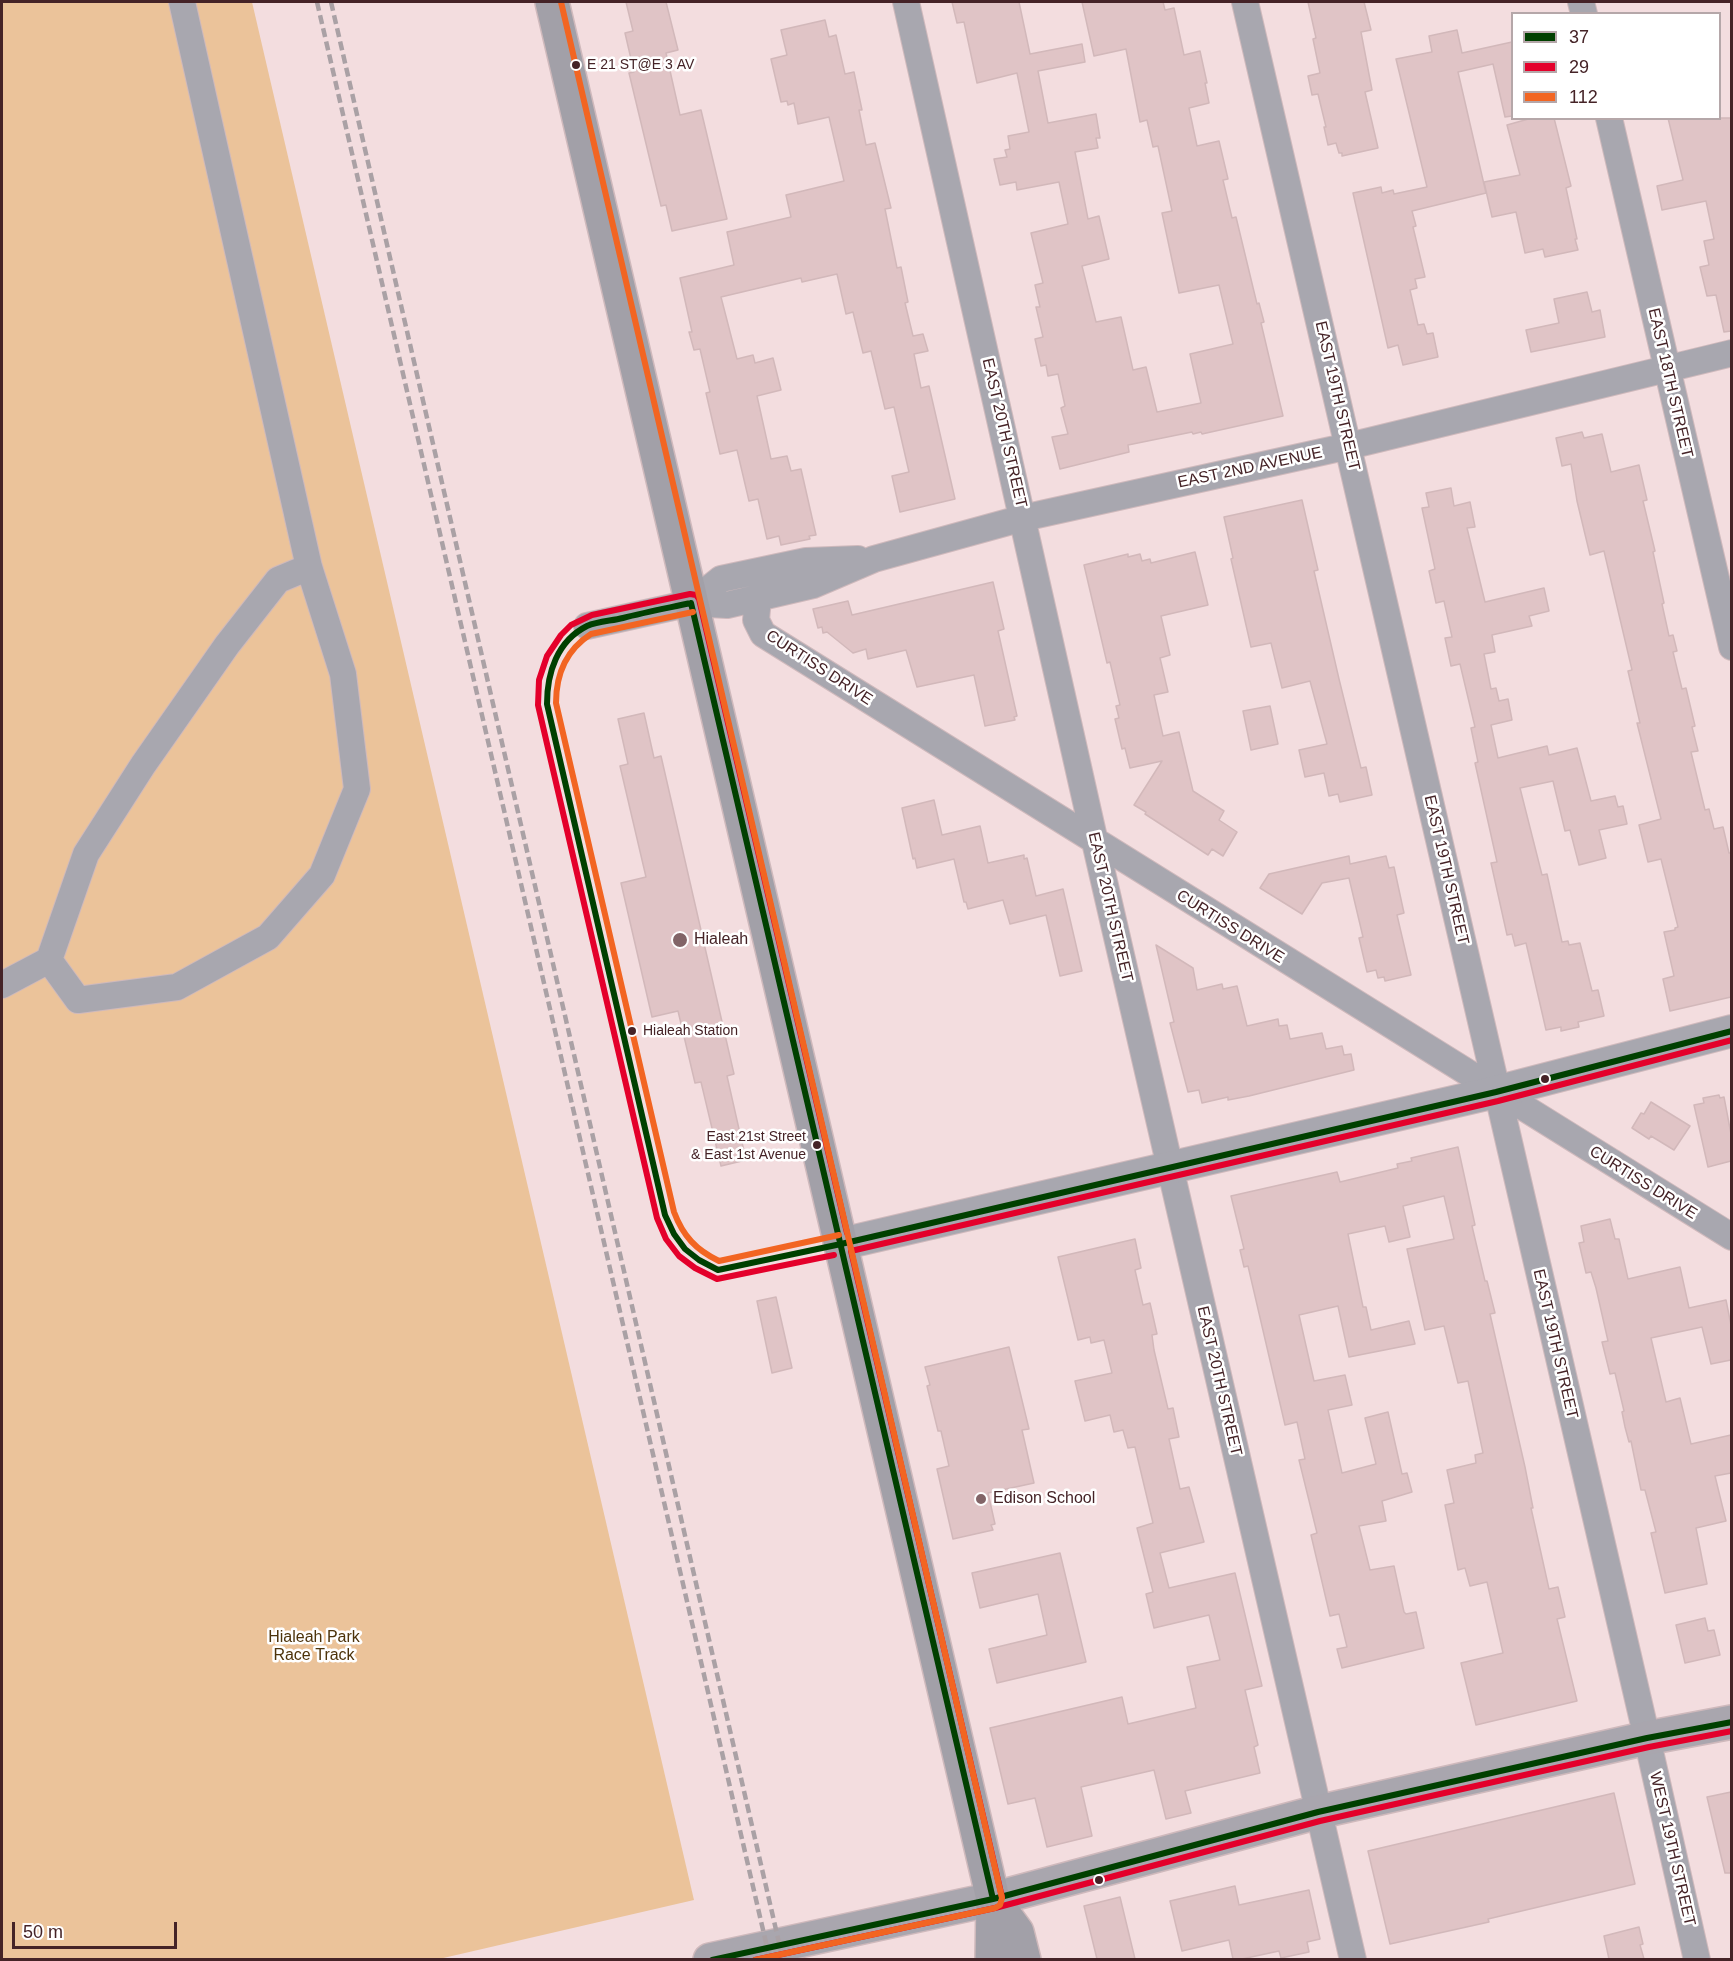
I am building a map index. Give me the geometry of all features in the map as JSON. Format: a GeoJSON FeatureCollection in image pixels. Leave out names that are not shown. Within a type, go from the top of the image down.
{"type":"FeatureCollection","features":[{"type":"Feature","properties":{"kind":"main road"},"geometry":{"type":"LineString","coordinates":[[552,2],[993,1899],[992,1959]]}},
{"type":"Feature","properties":{"kind":"main road"},"geometry":{"type":"LineString","coordinates":[[710,1959],[993,1899],[1318,1812],[1647,1738],[1731,1722]]}},
{"type":"Feature","properties":{"kind":"main road"},"geometry":{"type":"LineString","coordinates":[[993,1899],[1017,1932],[1024,1959]]}},
{"type":"Feature","properties":{"kind":"street"},"geometry":{"type":"LineString","coordinates":[[49,960],[78,1000],[177,987],[268,937],[322,875],[357,789],[343,674],[309,567],[182,2]]}},
{"type":"Feature","properties":{"kind":"street","name":"EAST 20TH STREET"},"geometry":{"type":"LineString","coordinates":[[906,2],[1095,842],[1353,1959]]}},
{"type":"Feature","properties":{"kind":"street","name":"EAST 19TH STREET"},"geometry":{"type":"LineString","coordinates":[[1245,2],[1647,1738]]}},
{"type":"Feature","properties":{"kind":"street","name":"EAST 18TH STREET"},"geometry":{"type":"LineString","coordinates":[[1609,120],[1731,647]]}},
{"type":"Feature","properties":{"kind":"street","name":"EAST 2ND AVENUE"},"geometry":{"type":"LineString","coordinates":[[691,603],[728,605],[813,585],[874,559],[1023,518],[1349,446],[1731,353]]}},
{"type":"Feature","properties":{"kind":"street","name":"EAST 2ND AVENUE"},"geometry":{"type":"LineString","coordinates":[[691,603],[721,579],[806,561],[874,559]]}},
{"type":"Feature","properties":{"kind":"street"},"geometry":{"type":"LineString","coordinates":[[2,985],[49,960],[86,854],[143,765],[227,645],[278,580],[309,567]]}},
{"type":"Feature","properties":{"kind":"street","name":"CURTISS DRIVE"},"geometry":{"type":"LineString","coordinates":[[758,598],[756,620],[763,634],[1731,1238]]}},
{"type":"Feature","properties":{"kind":"street"},"geometry":{"type":"LineString","coordinates":[[587,626],[691,603]]}},
{"type":"Feature","properties":{"kind":"street"},"geometry":{"type":"LineString","coordinates":[[841,1244],[1496,1092],[1731,1031]]}},
{"type":"Feature","properties":{"kind":"street","name":"WEST 19TH STREET"},"geometry":{"type":"LineString","coordinates":[[1647,1738],[1696,1959]]}},
{"type":"Feature","properties":{"kind":"green space","name":"Hialeah Park Race Track"},"geometry":{"type":"Polygon","coordinates":[[[2,2],[252,2],[694,1900],[439,1959],[2,1959],[2,2]]]}},
{"type":"Feature","properties":{"kind":"building"},"geometry":{"type":"Polygon","coordinates":[[[626,2],[666,2],[678,50],[666,53],[680,115],[701,110],[727,219],[672,231],[666,205],[661,206],[629,73],[634,72],[625,33],[633,31],[626,2]]]}},
{"type":"Feature","properties":{"kind":"building"},"geometry":{"type":"Polygon","coordinates":[[[952,2],[1019,2],[1030,54],[1082,44],[1085,62],[1038,71],[1048,123],[1096,114],[1100,138],[1096,138],[1098,148],[1075,152],[1088,219],[1099,216],[1109,259],[1082,266],[1096,322],[1121,317],[1133,370],[1146,367],[1157,412],[1201,403],[1190,354],[1233,344],[1219,285],[1179,293],[1162,213],[1172,211],[1158,146],[1153,147],[1147,120],[1140,122],[1126,49],[1094,56],[1082,2],[1163,2],[1165,10],[1174,8],[1184,55],[1200,51],[1209,103],[1189,108],[1197,146],[1219,141],[1228,179],[1223,180],[1232,218],[1236,217],[1257,304],[1259,303],[1264,322],[1261,323],[1283,416],[1202,434],[1192,432],[1128,445],[1129,452],[1060,469],[1052,437],[1068,434],[1061,408],[1065,406],[1058,374],[1048,376],[1046,365],[1041,366],[1035,339],[1043,337],[1036,307],[1040,307],[1035,285],[1043,283],[1031,233],[1068,224],[1059,182],[1017,190],[1016,182],[1000,185],[994,159],[1007,157],[1005,150],[1010,149],[1008,136],[1029,132],[1017,73],[977,83],[964,22],[957,23],[952,2]]]}},
{"type":"Feature","properties":{"kind":"building"},"geometry":{"type":"Polygon","coordinates":[[[1308,2],[1364,2],[1371,30],[1361,32],[1372,90],[1365,92],[1378,148],[1342,156],[1336,143],[1328,145],[1318,94],[1312,95],[1308,76],[1320,73],[1313,39],[1316,38],[1308,2]]]}},
{"type":"Feature","properties":{"kind":"building"},"geometry":{"type":"Polygon","coordinates":[[[825,20],[829,37],[836,35],[845,74],[854,72],[866,145],[875,143],[891,208],[885,209],[897,268],[901,267],[908,302],[905,303],[913,336],[923,334],[928,351],[914,354],[921,388],[929,386],[955,499],[900,512],[892,476],[909,472],[894,407],[885,409],[871,351],[863,353],[853,312],[846,314],[837,274],[802,282],[801,278],[721,297],[737,359],[753,355],[755,363],[773,358],[781,390],[757,396],[771,459],[787,456],[791,471],[801,469],[816,535],[809,536],[810,539],[781,545],[779,536],[767,539],[758,499],[749,501],[737,450],[720,454],[706,393],[710,392],[700,349],[694,350],[689,332],[692,332],[680,278],[734,265],[727,232],[791,217],[786,195],[844,181],[829,117],[798,124],[794,103],[788,105],[787,101],[781,102],[771,59],[787,55],[781,30],[825,20]]]}},
{"type":"Feature","properties":{"kind":"building"},"geometry":{"type":"Polygon","coordinates":[[[1457,30],[1462,53],[1511,42],[1511,116],[1505,117],[1493,64],[1458,72],[1486,193],[1412,211],[1416,226],[1413,227],[1425,277],[1415,279],[1417,288],[1410,290],[1418,325],[1424,324],[1427,334],[1433,333],[1438,357],[1403,365],[1398,345],[1388,348],[1353,193],[1381,187],[1382,193],[1393,190],[1394,194],[1427,187],[1396,59],[1432,52],[1429,36],[1457,30]]]}},
{"type":"Feature","properties":{"kind":"building"},"geometry":{"type":"Polygon","coordinates":[[[1731,118],[1731,331],[1724,332],[1716,295],[1707,296],[1700,267],[1709,265],[1704,241],[1714,239],[1706,201],[1662,210],[1657,186],[1683,180],[1668,120],[1731,118]]]}},
{"type":"Feature","properties":{"kind":"building"},"geometry":{"type":"Polygon","coordinates":[[[1525,120],[1554,120],[1571,186],[1566,188],[1578,250],[1545,257],[1543,249],[1525,253],[1516,212],[1492,217],[1484,182],[1520,175],[1507,125],[1525,120]]]}},
{"type":"Feature","properties":{"kind":"building"},"geometry":{"type":"Polygon","coordinates":[[[1587,292],[1592,312],[1600,310],[1605,337],[1531,352],[1526,330],[1559,323],[1554,299],[1587,292]]]}},
{"type":"Feature","properties":{"kind":"building"},"geometry":{"type":"Polygon","coordinates":[[[1582,432],[1584,438],[1602,434],[1611,472],[1639,465],[1647,500],[1643,501],[1655,551],[1653,552],[1664,603],[1662,604],[1669,636],[1673,635],[1677,651],[1673,652],[1682,689],[1686,688],[1695,726],[1692,727],[1698,751],[1691,752],[1705,810],[1709,809],[1714,829],[1723,827],[1729,853],[1731,853],[1731,997],[1670,1011],[1663,979],[1674,976],[1664,932],[1675,930],[1678,927],[1661,859],[1648,862],[1639,825],[1661,819],[1637,723],[1640,723],[1628,671],[1632,670],[1604,551],[1590,555],[1571,464],[1562,466],[1556,438],[1582,432]]]}},
{"type":"Feature","properties":{"kind":"building"},"geometry":{"type":"Polygon","coordinates":[[[1451,488],[1454,506],[1470,502],[1475,527],[1467,528],[1485,602],[1544,588],[1549,611],[1529,616],[1532,626],[1492,635],[1495,652],[1484,654],[1491,689],[1496,688],[1499,701],[1508,699],[1512,720],[1491,725],[1498,758],[1547,746],[1549,755],[1577,748],[1591,801],[1615,796],[1618,807],[1623,806],[1627,824],[1599,830],[1606,858],[1579,865],[1570,830],[1565,831],[1553,781],[1520,788],[1542,875],[1547,874],[1562,942],[1568,941],[1569,945],[1580,943],[1592,991],[1598,990],[1604,1016],[1578,1022],[1579,1027],[1561,1031],[1561,1027],[1546,1030],[1526,943],[1515,946],[1512,934],[1507,935],[1491,863],[1497,862],[1475,763],[1478,762],[1471,728],[1475,727],[1460,664],[1451,666],[1445,638],[1452,637],[1444,601],[1436,603],[1429,571],[1435,569],[1422,508],[1429,507],[1426,493],[1451,488]]]}},
{"type":"Feature","properties":{"kind":"building"},"geometry":{"type":"Polygon","coordinates":[[[1302,500],[1318,570],[1314,571],[1339,679],[1361,768],[1366,767],[1372,795],[1340,802],[1338,794],[1329,796],[1324,773],[1305,777],[1299,750],[1327,744],[1310,681],[1282,688],[1271,643],[1251,647],[1224,517],[1302,500]]]}},
{"type":"Feature","properties":{"kind":"building"},"geometry":{"type":"Polygon","coordinates":[[[1195,552],[1208,605],[1161,616],[1170,655],[1160,658],[1168,692],[1154,695],[1163,736],[1179,732],[1193,791],[1224,811],[1219,820],[1237,832],[1223,856],[1212,849],[1208,855],[1134,805],[1162,761],[1130,768],[1125,748],[1122,749],[1115,719],[1119,718],[1116,706],[1120,705],[1110,662],[1107,663],[1084,565],[1128,554],[1128,557],[1140,554],[1142,561],[1150,559],[1151,563],[1195,552]]]}},
{"type":"Feature","properties":{"kind":"building"},"geometry":{"type":"Polygon","coordinates":[[[993,582],[1004,629],[998,631],[1017,716],[1014,717],[1015,720],[985,726],[974,675],[917,687],[906,650],[868,659],[866,649],[853,653],[827,632],[823,633],[822,627],[818,628],[813,609],[848,601],[852,615],[993,582]]]}},
{"type":"Feature","properties":{"kind":"building"},"geometry":{"type":"Polygon","coordinates":[[[1270,706],[1278,744],[1251,750],[1243,711],[1270,706]]]}},
{"type":"Feature","properties":{"kind":"building"},"geometry":{"type":"Polygon","coordinates":[[[644,713],[654,758],[661,756],[734,1074],[727,1076],[746,1160],[721,1166],[701,1082],[695,1083],[678,1011],[652,1017],[621,883],[646,877],[620,766],[628,764],[618,719],[644,713]]]}},
{"type":"Feature","properties":{"kind":"building"},"geometry":{"type":"Polygon","coordinates":[[[934,800],[942,835],[980,826],[988,863],[1024,855],[1024,859],[1027,858],[1036,896],[1063,889],[1082,971],[1060,976],[1046,915],[1010,924],[1003,900],[968,909],[964,902],[954,859],[917,868],[902,808],[934,800]]]}},
{"type":"Feature","properties":{"kind":"building"},"geometry":{"type":"Polygon","coordinates":[[[1349,856],[1350,864],[1386,856],[1389,868],[1394,867],[1404,913],[1397,915],[1411,975],[1385,981],[1384,977],[1378,978],[1376,970],[1367,972],[1359,938],[1363,937],[1349,878],[1322,883],[1302,914],[1260,888],[1269,874],[1349,856]]]}},
{"type":"Feature","properties":{"kind":"building"},"geometry":{"type":"Polygon","coordinates":[[[1156,945],[1193,968],[1197,990],[1222,984],[1223,989],[1237,986],[1247,1026],[1278,1019],[1279,1026],[1287,1025],[1290,1039],[1322,1033],[1326,1049],[1342,1046],[1344,1055],[1351,1054],[1354,1070],[1249,1096],[1228,1100],[1228,1097],[1202,1103],[1199,1090],[1188,1092],[1170,1023],[1174,1022],[1156,945]]]}},
{"type":"Feature","properties":{"kind":"building"},"geometry":{"type":"Polygon","coordinates":[[[1719,1095],[1720,1098],[1724,1097],[1731,1134],[1731,1161],[1708,1167],[1694,1105],[1704,1103],[1703,1098],[1719,1095]]]}},
{"type":"Feature","properties":{"kind":"building"},"geometry":{"type":"Polygon","coordinates":[[[1651,1102],[1690,1126],[1674,1150],[1651,1136],[1649,1139],[1632,1128],[1651,1102]]]}},
{"type":"Feature","properties":{"kind":"building"},"geometry":{"type":"Polygon","coordinates":[[[1458,1147],[1475,1225],[1472,1226],[1495,1313],[1490,1314],[1525,1467],[1533,1508],[1531,1508],[1549,1589],[1558,1587],[1565,1617],[1557,1619],[1577,1701],[1476,1725],[1461,1663],[1503,1653],[1487,1582],[1470,1586],[1465,1568],[1458,1570],[1445,1505],[1454,1503],[1447,1470],[1476,1463],[1475,1455],[1483,1453],[1468,1381],[1458,1383],[1444,1326],[1425,1330],[1407,1249],[1454,1239],[1444,1196],[1403,1206],[1410,1237],[1389,1242],[1385,1226],[1348,1234],[1363,1307],[1366,1307],[1371,1330],[1409,1321],[1415,1344],[1349,1357],[1338,1306],[1299,1315],[1314,1381],[1345,1375],[1352,1405],[1328,1410],[1342,1473],[1376,1464],[1365,1418],[1388,1412],[1402,1474],[1407,1473],[1412,1492],[1382,1501],[1386,1521],[1359,1526],[1370,1570],[1394,1566],[1404,1612],[1406,1614],[1416,1612],[1424,1648],[1342,1668],[1337,1649],[1347,1647],[1339,1614],[1330,1616],[1311,1535],[1317,1533],[1299,1460],[1305,1459],[1297,1422],[1285,1425],[1248,1266],[1244,1267],[1240,1250],[1244,1249],[1231,1196],[1337,1172],[1340,1182],[1398,1168],[1397,1164],[1412,1161],[1411,1158],[1458,1147]]]}},
{"type":"Feature","properties":{"kind":"building"},"geometry":{"type":"Polygon","coordinates":[[[1610,1219],[1615,1239],[1619,1239],[1628,1279],[1680,1267],[1689,1308],[1726,1300],[1731,1325],[1731,1360],[1711,1364],[1702,1327],[1651,1338],[1666,1402],[1680,1398],[1691,1444],[1731,1435],[1731,1473],[1715,1476],[1726,1521],[1696,1528],[1707,1584],[1665,1593],[1651,1533],[1656,1532],[1645,1490],[1641,1490],[1631,1441],[1629,1442],[1625,1427],[1622,1412],[1624,1411],[1615,1373],[1610,1374],[1602,1342],[1608,1341],[1596,1288],[1591,1272],[1586,1273],[1579,1243],[1584,1242],[1581,1226],[1610,1219]]]}},
{"type":"Feature","properties":{"kind":"building"},"geometry":{"type":"Polygon","coordinates":[[[1135,1239],[1141,1268],[1135,1270],[1143,1305],[1150,1303],[1157,1334],[1152,1335],[1154,1350],[1168,1409],[1173,1408],[1179,1437],[1169,1439],[1180,1489],[1189,1487],[1204,1542],[1160,1553],[1169,1588],[1235,1573],[1262,1686],[1245,1690],[1258,1745],[1254,1747],[1260,1773],[1185,1791],[1191,1813],[1166,1819],[1154,1770],[1081,1787],[1092,1836],[1047,1847],[1035,1798],[1008,1804],[990,1728],[1122,1697],[1128,1724],[1196,1708],[1187,1667],[1220,1660],[1209,1615],[1154,1628],[1146,1594],[1153,1592],[1137,1528],[1153,1523],[1135,1447],[1128,1448],[1123,1430],[1114,1432],[1110,1415],[1085,1421],[1075,1381],[1112,1373],[1104,1340],[1091,1343],[1090,1337],[1078,1340],[1058,1257],[1135,1239]]]}},
{"type":"Feature","properties":{"kind":"building"},"geometry":{"type":"Polygon","coordinates":[[[776,1297],[792,1368],[772,1373],[757,1301],[776,1297]]]}},
{"type":"Feature","properties":{"kind":"building"},"geometry":{"type":"Polygon","coordinates":[[[1009,1347],[1029,1429],[1022,1430],[1034,1483],[988,1493],[995,1524],[991,1525],[993,1530],[953,1539],[937,1469],[949,1466],[927,1386],[930,1385],[925,1367],[1009,1347]]]}},
{"type":"Feature","properties":{"kind":"building"},"geometry":{"type":"Polygon","coordinates":[[[1060,1553],[1086,1662],[997,1683],[989,1649],[1047,1635],[1038,1594],[980,1608],[972,1573],[1060,1553]]]}},
{"type":"Feature","properties":{"kind":"building"},"geometry":{"type":"Polygon","coordinates":[[[1705,1618],[1708,1631],[1714,1630],[1720,1655],[1685,1663],[1676,1625],[1705,1618]]]}},
{"type":"Feature","properties":{"kind":"building"},"geometry":{"type":"Polygon","coordinates":[[[1731,1792],[1731,1873],[1725,1873],[1707,1797],[1731,1792]]]}},
{"type":"Feature","properties":{"kind":"building"},"geometry":{"type":"Polygon","coordinates":[[[1614,1793],[1635,1884],[1488,1919],[1489,1922],[1390,1944],[1368,1851],[1614,1793]]]}},
{"type":"Feature","properties":{"kind":"building"},"geometry":{"type":"Polygon","coordinates":[[[1235,1886],[1239,1905],[1309,1890],[1320,1939],[1307,1942],[1309,1952],[1281,1958],[1279,1951],[1233,1959],[1229,1940],[1182,1951],[1170,1901],[1235,1886]]]}},
{"type":"Feature","properties":{"kind":"building"},"geometry":{"type":"Polygon","coordinates":[[[1120,1897],[1135,1959],[1097,1959],[1084,1906],[1120,1897]]]}},
{"type":"Feature","properties":{"kind":"building"},"geometry":{"type":"Polygon","coordinates":[[[1639,1927],[1644,1959],[1609,1959],[1604,1936],[1639,1927]]]}},
{"type":"Feature","properties":{"kind":"railway"},"geometry":{"type":"LineString","coordinates":[[317,2],[770,1960]]}},
{"type":"Feature","properties":{"kind":"railway"},"geometry":{"type":"LineString","coordinates":[[331,2],[783,1960]]}},
{"type":"Feature","properties":{"kind":"transit line","name":"112"},"geometry":{"type":"LineString","coordinates":[[561,2],[1002,1898],[1000,1905],[995,1908],[755,1960]]}},
{"type":"Feature","properties":{"kind":"transit line","name":"29"},"geometry":{"type":"LineString","coordinates":[[834,1255],[717,1279],[695,1268],[679,1256],[666,1239],[657,1218],[538,705],[539,680],[547,656],[571,625],[592,615],[690,594],[696,595],[699,599],[847,1233]]}},
{"type":"Feature","properties":{"kind":"transit line","name":"37"},"geometry":{"type":"LineString","coordinates":[[691,603],[596,623],[577,632],[568,640],[556,659],[549,681],[547,704],[665,1215],[674,1234],[685,1249],[718,1270],[841,1244],[1496,1092],[1732,1031]]}},
{"type":"Feature","properties":{"kind":"transit line","name":"37"},"geometry":{"type":"LineString","coordinates":[[691,603],[993,1899]]}},
{"type":"Feature","properties":{"kind":"transit line","name":"112"},"geometry":{"type":"LineString","coordinates":[[693,612],[591,634],[582,640],[569,655],[560,673],[556,692],[556,703],[674,1212],[691,1241],[719,1261],[839,1235]]}},
{"type":"Feature","properties":{"kind":"transit line","name":"29"},"geometry":{"type":"LineString","coordinates":[[1002,1897],[851,1251],[1498,1101],[1732,1040]]}},
{"type":"Feature","properties":{"kind":"transit line","name":"37"},"geometry":{"type":"LineString","coordinates":[[712,1960],[993,1899],[1318,1812],[1647,1738],[1732,1722]]}},
{"type":"Feature","properties":{"kind":"transit line","name":"29"},"geometry":{"type":"LineString","coordinates":[[755,1960],[995,1908],[1320,1821],[1649,1747],[1732,1731]]}},
{"type":"Feature","properties":{"kind":"place","name":"E 21 ST@E 3 AV"},"geometry":{"type":"Point","coordinates":[576,65]}},
{"type":"Feature","properties":{"kind":"place","name":"Hialeah"},"geometry":{"type":"Point","coordinates":[680,940]}},
{"type":"Feature","properties":{"kind":"place","name":"Hialeah Station"},"geometry":{"type":"Point","coordinates":[632,1031]}},
{"type":"Feature","properties":{"kind":"place","name":"East 21st Street & East 1st Avenue"},"geometry":{"type":"Point","coordinates":[817,1145]}},
{"type":"Feature","properties":{"kind":"place","name":"Edison School"},"geometry":{"type":"Point","coordinates":[981,1499]}}]}
